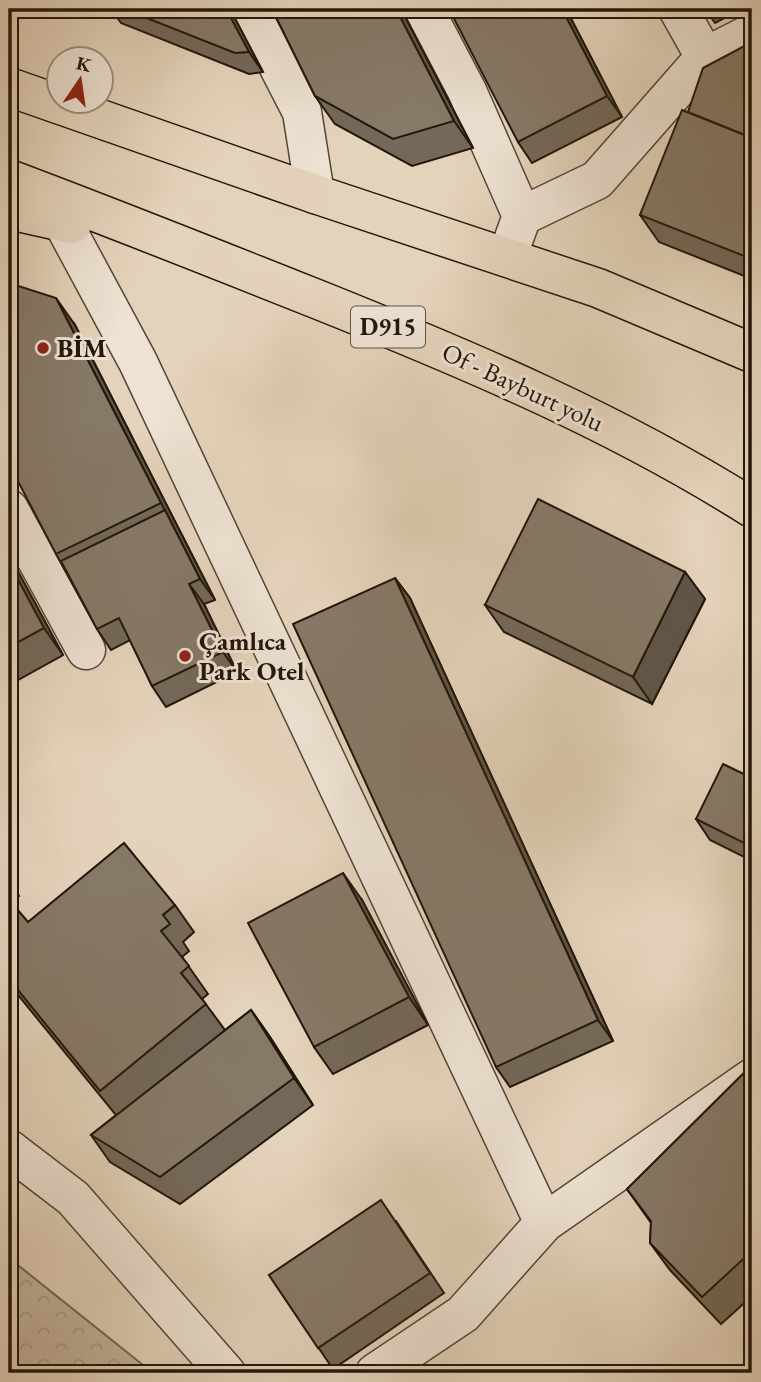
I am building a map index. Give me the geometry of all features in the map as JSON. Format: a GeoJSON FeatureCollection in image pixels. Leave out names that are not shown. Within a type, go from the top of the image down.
{"type":"FeatureCollection","features":[{"type":"Feature","properties":{"kind":"highway"},"geometry":{"type":"LineString","coordinates":[[9,56],[46,96]]}},
{"type":"Feature","properties":{"kind":"highway"},"geometry":{"type":"LineString","coordinates":[[9,86],[46,99]]}},
{"type":"Feature","properties":{"kind":"highway"},"geometry":{"type":"LineString","coordinates":[[94,116],[315,194],[598,288],[752,354]]}},
{"type":"Feature","properties":{"kind":"highway","name":"Of - Bayburt yolu"},"geometry":{"type":"LineString","coordinates":[[9,179],[423,341],[541,393],[639,441],[752,508]]}},
{"type":"Feature","properties":{"kind":"highway"},"geometry":{"type":"LineString","coordinates":[[9,209],[198,252]]}},
{"type":"Feature","properties":{"kind":"street"},"geometry":{"type":"LineString","coordinates":[[249,9],[302,112],[315,194]]}},
{"type":"Feature","properties":{"kind":"street"},"geometry":{"type":"LineString","coordinates":[[424,9],[467,91],[522,216],[507,257]]}},
{"type":"Feature","properties":{"kind":"street"},"geometry":{"type":"LineString","coordinates":[[678,9],[705,57]]}},
{"type":"Feature","properties":{"kind":"street"},"geometry":{"type":"LineString","coordinates":[[522,216],[597,180],[705,57],[752,33]]}},
{"type":"Feature","properties":{"kind":"street"},"geometry":{"type":"LineString","coordinates":[[62,221],[138,362],[544,1223]]}},
{"type":"Feature","properties":{"kind":"street"},"geometry":{"type":"LineString","coordinates":[[9,509],[86,650]]}},
{"type":"Feature","properties":{"kind":"street"},"geometry":{"type":"LineString","coordinates":[[375,1373],[463,1314],[544,1223],[752,1078]]}},
{"type":"Feature","properties":{"kind":"street"},"geometry":{"type":"LineString","coordinates":[[9,1149],[73,1198],[226,1373]]}},
{"type":"Feature","properties":{"kind":"green space"},"geometry":{"type":"Polygon","coordinates":[[[9,1258],[153,1373],[9,1373],[9,1258]]]}},
{"type":"Feature","properties":{"kind":"building"},"geometry":{"type":"Polygon","coordinates":[[[124,9],[226,9],[249,52],[235,53],[124,9]]]}},
{"type":"Feature","properties":{"kind":"building"},"geometry":{"type":"Polygon","coordinates":[[[272,9],[396,9],[454,121],[393,139],[315,96],[272,9]]]}},
{"type":"Feature","properties":{"kind":"building"},"geometry":{"type":"Polygon","coordinates":[[[449,9],[562,9],[607,96],[518,142],[449,9]]]}},
{"type":"Feature","properties":{"kind":"building"},"geometry":{"type":"Polygon","coordinates":[[[752,42],[752,138],[688,112],[703,68],[752,42]]]}},
{"type":"Feature","properties":{"kind":"building"},"geometry":{"type":"Polygon","coordinates":[[[682,110],[752,138],[752,259],[640,215],[682,110]]]}},
{"type":"Feature","properties":{"kind":"building"},"geometry":{"type":"Polygon","coordinates":[[[9,283],[56,298],[161,503],[56,554],[9,464],[9,283]]]}},
{"type":"Feature","properties":{"kind":"building"},"geometry":{"type":"Polygon","coordinates":[[[538,499],[685,572],[633,677],[485,605],[538,499]]]}},
{"type":"Feature","properties":{"kind":"building"},"geometry":{"type":"Polygon","coordinates":[[[165,510],[200,579],[189,584],[223,652],[152,686],[119,618],[97,629],[61,561],[165,510]]]}},
{"type":"Feature","properties":{"kind":"building"},"geometry":{"type":"Polygon","coordinates":[[[9,563],[44,628],[9,647],[9,563]]]}},
{"type":"Feature","properties":{"kind":"building"},"geometry":{"type":"Polygon","coordinates":[[[395,578],[598,1020],[496,1067],[293,624],[395,578]]]}},
{"type":"Feature","properties":{"kind":"building"},"geometry":{"type":"Polygon","coordinates":[[[723,764],[752,778],[752,847],[696,819],[723,764]]]}},
{"type":"Feature","properties":{"kind":"building"},"geometry":{"type":"Polygon","coordinates":[[[124,843],[175,905],[163,915],[170,924],[161,931],[189,966],[181,973],[206,1004],[100,1091],[9,979],[9,916],[17,909],[28,922],[124,843]]]}},
{"type":"Feature","properties":{"kind":"building"},"geometry":{"type":"Polygon","coordinates":[[[343,873],[409,997],[314,1047],[248,923],[343,873]]]}},
{"type":"Feature","properties":{"kind":"building"},"geometry":{"type":"Polygon","coordinates":[[[251,1010],[294,1078],[160,1177],[91,1135],[251,1010]]]}},
{"type":"Feature","properties":{"kind":"building"},"geometry":{"type":"Polygon","coordinates":[[[752,1065],[752,1251],[702,1297],[650,1243],[651,1221],[627,1189],[752,1065]]]}},
{"type":"Feature","properties":{"kind":"building"},"geometry":{"type":"Polygon","coordinates":[[[381,1200],[430,1273],[318,1348],[269,1275],[381,1200]]]}},
{"type":"Feature","properties":{"kind":"place","name":"BİM"},"geometry":{"type":"Point","coordinates":[43,348]}},
{"type":"Feature","properties":{"kind":"place","name":"Çamlıca Park Otel"},"geometry":{"type":"Point","coordinates":[185,656]}}]}
